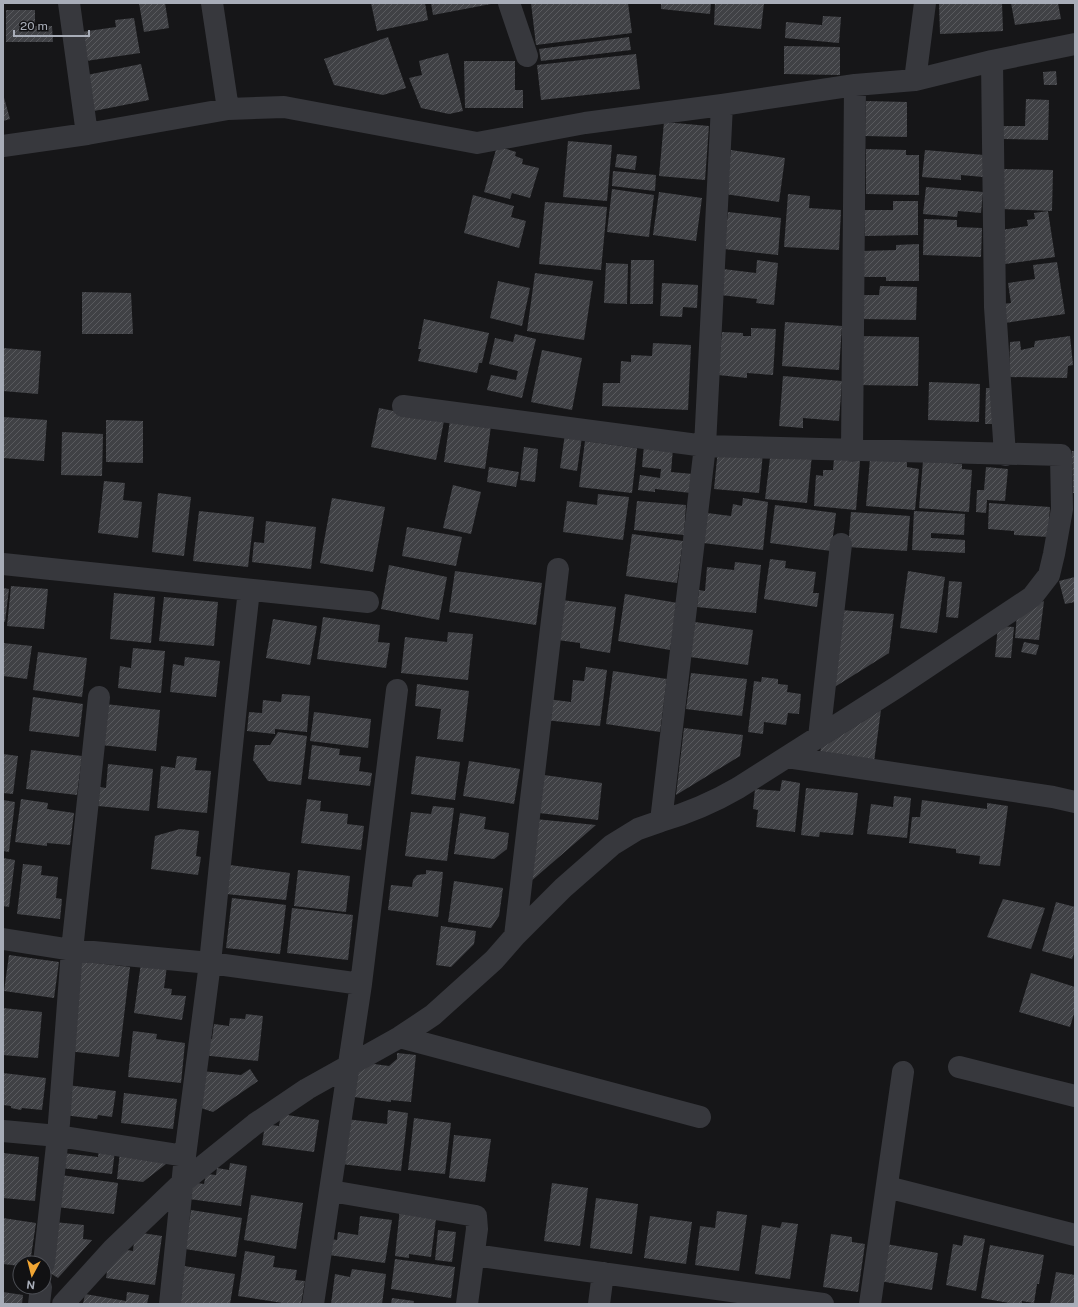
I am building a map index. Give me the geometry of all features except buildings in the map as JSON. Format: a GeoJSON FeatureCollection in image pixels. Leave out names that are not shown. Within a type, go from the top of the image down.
{"type":"FeatureCollection","features":[{"type":"Feature","properties":{"kind":"street"},"geometry":{"type":"LineString","coordinates":[[69,3],[88,134]]}},
{"type":"Feature","properties":{"kind":"street"},"geometry":{"type":"LineString","coordinates":[[212,3],[228,108]]}},
{"type":"Feature","properties":{"kind":"street"},"geometry":{"type":"LineString","coordinates":[[509,3],[527,56]]}},
{"type":"Feature","properties":{"kind":"street"},"geometry":{"type":"LineString","coordinates":[[916,80],[925,3]]}},
{"type":"Feature","properties":{"kind":"street"},"geometry":{"type":"LineString","coordinates":[[3,146],[88,134],[228,108],[284,107],[477,143],[585,123],[722,105],[855,85],[916,80],[992,61],[1075,44]]}},
{"type":"Feature","properties":{"kind":"street"},"geometry":{"type":"LineString","coordinates":[[992,61],[995,307],[1005,455]]}},
{"type":"Feature","properties":{"kind":"street"},"geometry":{"type":"LineString","coordinates":[[852,450],[855,85]]}},
{"type":"Feature","properties":{"kind":"street"},"geometry":{"type":"LineString","coordinates":[[661,821],[705,446],[722,105]]}},
{"type":"Feature","properties":{"kind":"street"},"geometry":{"type":"LineString","coordinates":[[63,1304],[113,1249],[183,1182],[255,1124],[307,1088],[400,1037],[433,1015],[494,960],[515,936],[563,888],[612,845],[638,829],[686,814],[722,797],[819,737],[1032,597],[1049,575],[1068,509],[1061,455],[1005,455],[705,446],[403,406]]}},
{"type":"Feature","properties":{"kind":"street"},"geometry":{"type":"LineString","coordinates":[[819,737],[841,544]]}},
{"type":"Feature","properties":{"kind":"street"},"geometry":{"type":"LineString","coordinates":[[3,564],[368,602]]}},
{"type":"Feature","properties":{"kind":"street"},"geometry":{"type":"LineString","coordinates":[[515,936],[558,569]]}},
{"type":"Feature","properties":{"kind":"street"},"geometry":{"type":"LineString","coordinates":[[170,1304],[186,1156],[210,963],[249,590]]}},
{"type":"Feature","properties":{"kind":"street"},"geometry":{"type":"LineString","coordinates":[[313,1304],[361,984],[397,690]]}},
{"type":"Feature","properties":{"kind":"street"},"geometry":{"type":"LineString","coordinates":[[45,1255],[58,1136],[72,950],[99,696]]}},
{"type":"Feature","properties":{"kind":"street"},"geometry":{"type":"LineString","coordinates":[[787,757],[1053,797],[1075,802]]}},
{"type":"Feature","properties":{"kind":"street"},"geometry":{"type":"LineString","coordinates":[[3,940],[72,950],[210,963],[361,984]]}},
{"type":"Feature","properties":{"kind":"street"},"geometry":{"type":"LineString","coordinates":[[400,1037],[700,1117]]}},
{"type":"Feature","properties":{"kind":"street"},"geometry":{"type":"LineString","coordinates":[[959,1067],[1075,1096]]}},
{"type":"Feature","properties":{"kind":"street"},"geometry":{"type":"LineString","coordinates":[[870,1304],[903,1072]]}},
{"type":"Feature","properties":{"kind":"street"},"geometry":{"type":"LineString","coordinates":[[3,1131],[58,1136],[186,1156]]}},
{"type":"Feature","properties":{"kind":"street"},"geometry":{"type":"LineString","coordinates":[[887,1187],[1075,1235]]}},
{"type":"Feature","properties":{"kind":"street"},"geometry":{"type":"LineString","coordinates":[[331,1191],[476,1216],[477,1229],[467,1304]]}},
{"type":"Feature","properties":{"kind":"street"},"geometry":{"type":"LineString","coordinates":[[474,1255],[603,1273],[730,1298],[823,1304]]}},
{"type":"Feature","properties":{"kind":"street"},"geometry":{"type":"LineString","coordinates":[[599,1304],[603,1273]]}}]}
